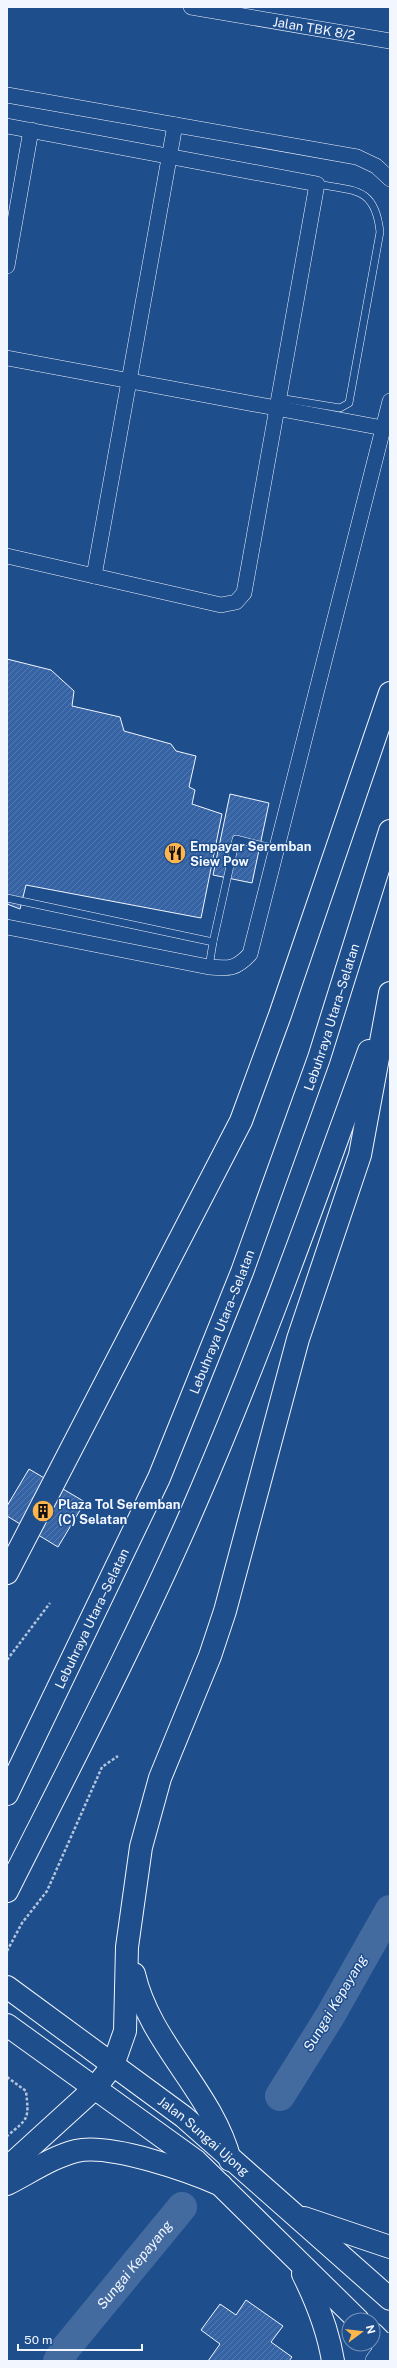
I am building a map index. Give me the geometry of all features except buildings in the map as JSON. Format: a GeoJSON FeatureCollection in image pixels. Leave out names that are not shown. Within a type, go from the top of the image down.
{"type":"FeatureCollection","features":[{"type":"Feature","properties":{"kind":"highway"},"geometry":{"type":"LineString","coordinates":[[7,1573],[241,1121],[280,1015],[390,693]]}},
{"type":"Feature","properties":{"kind":"highway","name":"Lebuhraya Utara–Selatan"},"geometry":{"type":"LineString","coordinates":[[7,1794],[159,1478],[242,1272],[319,1058],[390,831]]}},
{"type":"Feature","properties":{"kind":"highway"},"geometry":{"type":"LineString","coordinates":[[7,1890],[111,1685],[196,1502],[297,1250],[390,993]]}},
{"type":"Feature","properties":{"kind":"highway"},"geometry":{"type":"LineString","coordinates":[[7,2168],[95,2088],[113,2065],[125,2031],[127,1947],[141,1847],[160,1778],[210,1656],[225,1611],[298,1339],[360,1155],[390,993]]}},
{"type":"Feature","properties":{"kind":"highway"},"geometry":{"type":"LineString","coordinates":[[127,1947],[145,2008],[161,2038],[204,2101],[224,2150]]}},
{"type":"Feature","properties":{"kind":"highway","name":"Jalan Sungai Ujong"},"geometry":{"type":"LineString","coordinates":[[12,1991],[184,2117],[224,2150],[286,2208],[390,2299]]}},
{"type":"Feature","properties":{"kind":"highway","name":"Jalan Sungai Ujong"},"geometry":{"type":"LineString","coordinates":[[7,2025],[95,2088],[207,2175],[259,2221],[294,2258],[350,2312]]}},
{"type":"Feature","properties":{"kind":"highway"},"geometry":{"type":"LineString","coordinates":[[7,2184],[61,2157],[77,2151],[95,2150],[144,2158],[207,2175]]}},
{"type":"Feature","properties":{"kind":"highway"},"geometry":{"type":"LineString","coordinates":[[286,2208],[390,2246]]}},
{"type":"Feature","properties":{"kind":"highway"},"geometry":{"type":"LineString","coordinates":[[294,2258],[316,2301],[329,2339],[333,2361]]}},
{"type":"Feature","properties":{"kind":"street","name":"Jalan TBK 8/2"},"geometry":{"type":"LineString","coordinates":[[191,7],[262,13],[390,41]]}},
{"type":"Feature","properties":{"kind":"street"},"geometry":{"type":"LineString","coordinates":[[7,95],[357,157],[376,166],[390,179]]}},
{"type":"Feature","properties":{"kind":"street"},"geometry":{"type":"LineString","coordinates":[[94,576],[175,125]]}},
{"type":"Feature","properties":{"kind":"street"},"geometry":{"type":"LineString","coordinates":[[7,126],[317,184],[244,593],[236,602],[221,605],[7,556]]}},
{"type":"Feature","properties":{"kind":"street"},"geometry":{"type":"LineString","coordinates":[[7,266],[31,130]]}},
{"type":"Feature","properties":{"kind":"street"},"geometry":{"type":"LineString","coordinates":[[7,358],[129,381],[278,403],[383,428]]}},
{"type":"Feature","properties":{"kind":"street"},"geometry":{"type":"LineString","coordinates":[[7,927],[224,969],[239,966],[250,954],[390,401]]}},
{"type":"Feature","properties":{"kind":"lane"},"geometry":{"type":"LineString","coordinates":[[278,403],[340,408],[349,403],[380,232],[378,216],[370,199],[356,191],[317,184]]}},
{"type":"Feature","properties":{"kind":"lane"},"geometry":{"type":"LineString","coordinates":[[209,967],[236,839],[276,849]]}},
{"type":"Feature","properties":{"kind":"lane"},"geometry":{"type":"LineString","coordinates":[[7,898],[214,942]]}},
{"type":"Feature","properties":{"kind":"path"},"geometry":{"type":"LineString","coordinates":[[7,1660],[50,1602]]}},
{"type":"Feature","properties":{"kind":"path"},"geometry":{"type":"LineString","coordinates":[[7,1951],[22,1923],[47,1891],[102,1767],[118,1756]]}},
{"type":"Feature","properties":{"kind":"path"},"geometry":{"type":"LineString","coordinates":[[7,2077],[26,2091],[28,2114],[23,2123],[7,2136]]}},
{"type":"Feature","properties":{"kind":"waterway","name":"Sungai Kepayang"},"geometry":{"type":"LineString","coordinates":[[280,2096],[330,2016],[390,1910]]}},
{"type":"Feature","properties":{"kind":"waterway","name":"Sungai Kepayang"},"geometry":{"type":"LineString","coordinates":[[58,2361],[66,2348],[182,2207]]}},
{"type":"Feature","properties":{"kind":"place","name":"Empayar Seremban Siew Pow"},"geometry":{"type":"Point","coordinates":[175,853]}},
{"type":"Feature","properties":{"kind":"place","name":"Plaza Tol Seremban (C) Selatan"},"geometry":{"type":"Point","coordinates":[43,1511]}}]}
